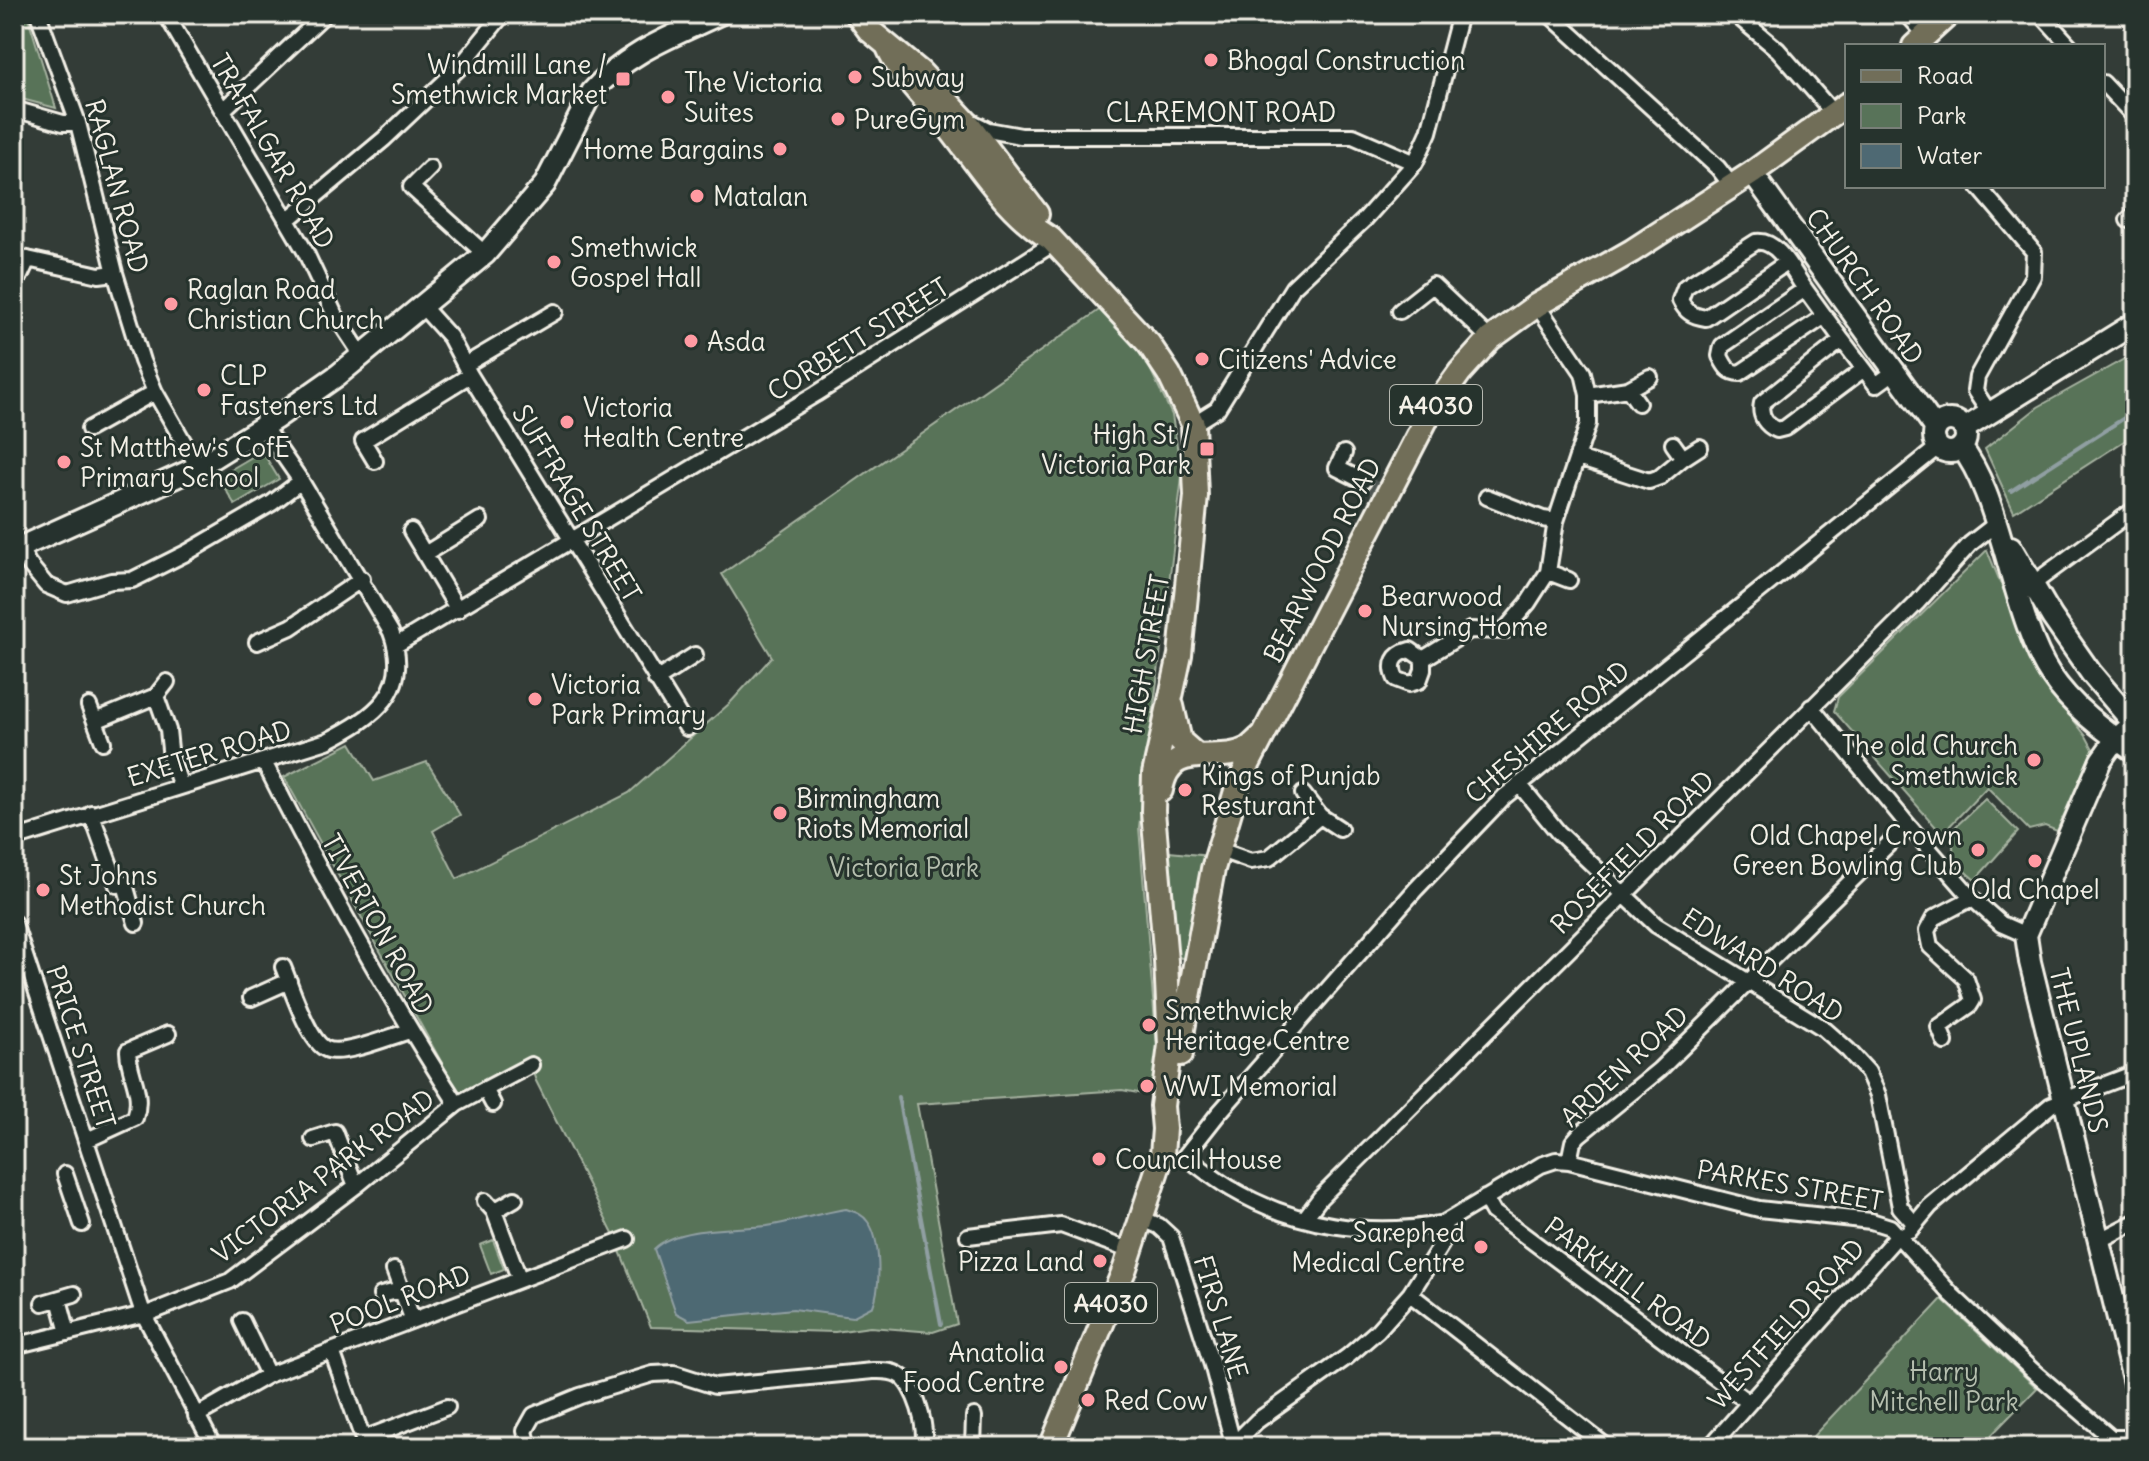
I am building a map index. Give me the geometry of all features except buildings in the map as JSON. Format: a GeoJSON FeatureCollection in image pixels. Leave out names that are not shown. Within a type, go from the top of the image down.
{"type":"FeatureCollection","features":[{"type":"Feature","properties":{"kind":"main road","name":"A4030"},"geometry":{"type":"LineString","coordinates":[[857,14],[869,30],[920,72],[970,126],[990,169]]}},
{"type":"Feature","properties":{"kind":"main road"},"geometry":{"type":"LineString","coordinates":[[1920,40],[1949,14]]}},
{"type":"Feature","properties":{"kind":"main road","name":"A4030"},"geometry":{"type":"LineString","coordinates":[[887,45],[902,72],[966,150]]}},
{"type":"Feature","properties":{"kind":"main road","name":"BEARWOOD ROAD"},"geometry":{"type":"LineString","coordinates":[[1179,1004],[1197,956],[1217,849],[1238,784],[1376,488],[1460,372],[1490,339],[1537,305],[1632,251],[1752,173],[1841,109]]}},
{"type":"Feature","properties":{"kind":"main road"},"geometry":{"type":"LineString","coordinates":[[961,117],[968,141],[966,150],[977,150],[990,169]]}},
{"type":"Feature","properties":{"kind":"main road","name":"HIGH STREET"},"geometry":{"type":"LineString","coordinates":[[990,169],[1048,228],[1052,241],[1149,344],[1169,374],[1193,424],[1196,496],[1182,641],[1154,774],[1153,811],[1166,961],[1179,1004],[1162,1106],[1162,1155],[1131,1251],[1051,1447]]}},
{"type":"Feature","properties":{"kind":"main road","name":"A4030"},"geometry":{"type":"LineString","coordinates":[[1156,853],[1164,774],[1176,762],[1196,755],[1180,741],[1171,697]]}},
{"type":"Feature","properties":{"kind":"main road"},"geometry":{"type":"LineString","coordinates":[[1196,755],[1247,749],[1263,735]]}},
{"type":"Feature","properties":{"kind":"main road"},"geometry":{"type":"LineString","coordinates":[[1223,754],[1235,768],[1238,784]]}},
{"type":"Feature","properties":{"kind":"main road"},"geometry":{"type":"LineString","coordinates":[[1166,961],[1176,966],[1186,965],[1197,956]]}},
{"type":"Feature","properties":{"kind":"street","name":"TRAFALGAR ROAD"},"geometry":{"type":"LineString","coordinates":[[166,14],[307,255],[334,313],[361,354]]}},
{"type":"Feature","properties":{"kind":"street"},"geometry":{"type":"LineString","coordinates":[[223,110],[325,14]]}},
{"type":"Feature","properties":{"kind":"street"},"geometry":{"type":"LineString","coordinates":[[287,220],[384,139],[459,68],[503,14]]}},
{"type":"Feature","properties":{"kind":"street"},"geometry":{"type":"LineString","coordinates":[[301,481],[272,503],[188,552],[132,580],[111,581],[67,594],[46,585],[17,549],[129,497],[145,484],[225,450],[264,420],[338,375],[485,254],[545,184],[592,92],[603,79],[648,48],[720,14]]}},
{"type":"Feature","properties":{"kind":"street"},"geometry":{"type":"LineString","coordinates":[[1193,424],[1217,409],[1293,287],[1364,220],[1415,163],[1429,132],[1460,14]]}},
{"type":"Feature","properties":{"kind":"street"},"geometry":{"type":"LineString","coordinates":[[1549,14],[1718,168],[1732,186]]}},
{"type":"Feature","properties":{"kind":"street"},"geometry":{"type":"LineString","coordinates":[[1735,14],[1841,109]]}},
{"type":"Feature","properties":{"kind":"street"},"geometry":{"type":"LineString","coordinates":[[1907,14],[1920,40]]}},
{"type":"Feature","properties":{"kind":"street"},"geometry":{"type":"LineString","coordinates":[[2041,14],[2068,44]]}},
{"type":"Feature","properties":{"kind":"street","name":"RAGLAN ROAD"},"geometry":{"type":"LineString","coordinates":[[39,15],[78,123],[115,273],[139,352],[155,392],[196,461]]}},
{"type":"Feature","properties":{"kind":"street"},"geometry":{"type":"LineString","coordinates":[[2105,85],[2135,117]]}},
{"type":"Feature","properties":{"kind":"street"},"geometry":{"type":"LineString","coordinates":[[14,109],[63,123],[78,123]]}},
{"type":"Feature","properties":{"kind":"street","name":"CLAREMONT ROAD"},"geometry":{"type":"LineString","coordinates":[[961,117],[988,130],[1021,136],[1353,136],[1415,163]]}},
{"type":"Feature","properties":{"kind":"street"},"geometry":{"type":"LineString","coordinates":[[990,169],[1000,149],[1021,136]]}},
{"type":"Feature","properties":{"kind":"street"},"geometry":{"type":"LineString","coordinates":[[430,168],[411,187],[485,254]]}},
{"type":"Feature","properties":{"kind":"street","name":"CHURCH ROAD"},"geometry":{"type":"LineString","coordinates":[[1752,173],[1894,372],[1937,438]]}},
{"type":"Feature","properties":{"kind":"street"},"geometry":{"type":"LineString","coordinates":[[1980,188],[2034,252],[2033,276],[1977,377],[1975,391],[1990,414]]}},
{"type":"Feature","properties":{"kind":"street","name":"CORBETT STREET"},"geometry":{"type":"LineString","coordinates":[[396,645],[828,387],[1052,241]]}},
{"type":"Feature","properties":{"kind":"street"},"geometry":{"type":"LineString","coordinates":[[1786,263],[1706,318],[1694,317],[1685,310],[1680,300],[1685,287],[1756,242],[1773,244],[1876,385],[1894,372]]}},
{"type":"Feature","properties":{"kind":"street"},"geometry":{"type":"LineString","coordinates":[[14,282],[20,276],[21,257],[99,275],[115,273]]}},
{"type":"Feature","properties":{"kind":"street"},"geometry":{"type":"LineString","coordinates":[[1400,311],[1433,285],[1490,339]]}},
{"type":"Feature","properties":{"kind":"street"},"geometry":{"type":"LineString","coordinates":[[1805,289],[1722,346],[1720,356],[1725,367],[1733,373],[1740,373],[1825,316]]}},
{"type":"Feature","properties":{"kind":"street"},"geometry":{"type":"LineString","coordinates":[[1423,659],[1470,630],[1504,631],[1528,603],[1548,572],[1556,521],[1588,424],[1588,395],[1583,373],[1537,305]]}},
{"type":"Feature","properties":{"kind":"street","name":"SUFFRAGE STREET"},"geometry":{"type":"LineString","coordinates":[[423,307],[450,337],[687,728]]}},
{"type":"Feature","properties":{"kind":"street"},"geometry":{"type":"LineString","coordinates":[[375,461],[363,441],[555,312]]}},
{"type":"Feature","properties":{"kind":"street"},"geometry":{"type":"LineString","coordinates":[[2135,323],[1990,414],[1962,438],[1952,452],[1937,438],[1943,422],[1952,421],[1962,438],[1997,523],[2020,599],[2049,673],[2095,724],[2135,752]]}},
{"type":"Feature","properties":{"kind":"street"},"geometry":{"type":"LineString","coordinates":[[1842,340],[1762,403],[1760,410],[1764,421],[1777,430],[1785,428],[1864,369]]}},
{"type":"Feature","properties":{"kind":"street"},"geometry":{"type":"LineString","coordinates":[[1588,395],[1628,389],[1650,377]]}},
{"type":"Feature","properties":{"kind":"street"},"geometry":{"type":"LineString","coordinates":[[1628,389],[1638,403]]}},
{"type":"Feature","properties":{"kind":"street"},"geometry":{"type":"LineString","coordinates":[[89,429],[155,392]]}},
{"type":"Feature","properties":{"kind":"street"},"geometry":{"type":"LineString","coordinates":[[196,461],[236,430],[264,420]]}},
{"type":"Feature","properties":{"kind":"street"},"geometry":{"type":"LineString","coordinates":[[264,420],[362,579],[396,645]]}},
{"type":"Feature","properties":{"kind":"street","name":"CHESHIRE ROAD"},"geometry":{"type":"LineString","coordinates":[[1185,1156],[1218,1114],[1416,889],[1487,814],[1519,784],[1937,438]]}},
{"type":"Feature","properties":{"kind":"street"},"geometry":{"type":"LineString","coordinates":[[1673,444],[1683,458]]}},
{"type":"Feature","properties":{"kind":"street"},"geometry":{"type":"LineString","coordinates":[[1578,458],[1649,481],[1660,477],[1700,447]]}},
{"type":"Feature","properties":{"kind":"street"},"geometry":{"type":"LineString","coordinates":[[1344,453],[1337,468],[1376,488]]}},
{"type":"Feature","properties":{"kind":"street"},"geometry":{"type":"LineString","coordinates":[[1487,497],[1556,521]]}},
{"type":"Feature","properties":{"kind":"street"},"geometry":{"type":"LineString","coordinates":[[2034,583],[2135,509]]}},
{"type":"Feature","properties":{"kind":"street"},"geometry":{"type":"LineString","coordinates":[[425,554],[480,520]]}},
{"type":"Feature","properties":{"kind":"street"},"geometry":{"type":"LineString","coordinates":[[1811,707],[1972,898],[2001,924],[2026,935],[2097,768],[2116,739],[2135,724],[2091,673],[2052,617],[1997,523]]}},
{"type":"Feature","properties":{"kind":"street","name":"ROSEFIELD ROAD"},"geometry":{"type":"LineString","coordinates":[[1305,1218],[1320,1198],[1917,603],[1970,544],[1997,523]]}},
{"type":"Feature","properties":{"kind":"street"},"geometry":{"type":"LineString","coordinates":[[411,531],[458,610]]}},
{"type":"Feature","properties":{"kind":"street"},"geometry":{"type":"LineString","coordinates":[[1548,572],[1569,580]]}},
{"type":"Feature","properties":{"kind":"street"},"geometry":{"type":"LineString","coordinates":[[257,642],[291,627],[362,579]]}},
{"type":"Feature","properties":{"kind":"street","name":"EXETER ROAD"},"geometry":{"type":"LineString","coordinates":[[14,839],[264,762],[327,741],[359,725],[381,706],[395,679],[396,645]]}},
{"type":"Feature","properties":{"kind":"street"},"geometry":{"type":"LineString","coordinates":[[656,680],[695,655]]}},
{"type":"Feature","properties":{"kind":"street"},"geometry":{"type":"LineString","coordinates":[[95,721],[156,696],[167,682]]}},
{"type":"Feature","properties":{"kind":"street"},"geometry":{"type":"LineString","coordinates":[[156,696],[168,730],[171,759],[181,786]]}},
{"type":"Feature","properties":{"kind":"street"},"geometry":{"type":"LineString","coordinates":[[89,706],[103,742]]}},
{"type":"Feature","properties":{"kind":"street","name":"TIVERTON ROAD"},"geometry":{"type":"LineString","coordinates":[[264,762],[319,871],[410,1031],[457,1104]]}},
{"type":"Feature","properties":{"kind":"street","name":"EDWARD ROAD"},"geometry":{"type":"LineString","coordinates":[[1519,784],[1558,832],[1656,925],[1823,1028],[1868,1072],[1878,1095],[1900,1207],[1911,1219]]}},
{"type":"Feature","properties":{"kind":"street"},"geometry":{"type":"LineString","coordinates":[[1303,794],[1320,816],[1340,829]]}},
{"type":"Feature","properties":{"kind":"street"},"geometry":{"type":"LineString","coordinates":[[91,813],[117,885],[125,884],[136,923]]}},
{"type":"Feature","properties":{"kind":"street"},"geometry":{"type":"LineString","coordinates":[[1217,849],[1251,861],[1269,858],[1320,816]]}},
{"type":"Feature","properties":{"kind":"street","name":"ARDEN ROAD"},"geometry":{"type":"LineString","coordinates":[[1444,1223],[1541,1165],[1556,1160],[1569,1161],[1573,1142],[1579,1135],[1659,1070],[1908,825]]}},
{"type":"Feature","properties":{"kind":"street"},"geometry":{"type":"LineString","coordinates":[[1945,1042],[1939,1027],[1973,1000],[1966,979],[1930,946],[1927,931],[1934,918],[1972,898]]}},
{"type":"Feature","properties":{"kind":"street","name":"PRICE STREET"},"geometry":{"type":"LineString","coordinates":[[14,923],[143,1313],[214,1447]]}},
{"type":"Feature","properties":{"kind":"street","name":"THE UPLANDS"},"geometry":{"type":"LineString","coordinates":[[2026,935],[2030,962],[2135,1387]]}},
{"type":"Feature","properties":{"kind":"street"},"geometry":{"type":"LineString","coordinates":[[251,998],[286,974],[314,1040],[327,1050],[344,1051],[410,1031]]}},
{"type":"Feature","properties":{"kind":"street"},"geometry":{"type":"LineString","coordinates":[[87,1140],[135,1118],[141,1101],[128,1063],[128,1051],[168,1034]]}},
{"type":"Feature","properties":{"kind":"street","name":"VICTORIA PARK ROAD"},"geometry":{"type":"LineString","coordinates":[[14,1346],[143,1313],[230,1281],[356,1186],[457,1104],[531,1065]]}},
{"type":"Feature","properties":{"kind":"street"},"geometry":{"type":"LineString","coordinates":[[1883,1225],[1911,1219],[1930,1206],[2051,1105],[2135,1073]]}},
{"type":"Feature","properties":{"kind":"street"},"geometry":{"type":"LineString","coordinates":[[485,1089],[493,1104]]}},
{"type":"Feature","properties":{"kind":"street"},"geometry":{"type":"LineString","coordinates":[[313,1139],[335,1132],[356,1186]]}},
{"type":"Feature","properties":{"kind":"street"},"geometry":{"type":"LineString","coordinates":[[1162,1155],[1185,1156],[1232,1189],[1276,1209],[1345,1228],[1414,1229],[1444,1223],[1445,1234],[1441,1245],[1410,1294],[1377,1331],[1347,1357],[1274,1407],[1233,1446]]}},
{"type":"Feature","properties":{"kind":"street","name":"PARKES STREET"},"geometry":{"type":"LineString","coordinates":[[1569,1161],[1759,1209],[1871,1221],[1883,1225],[1901,1236],[1952,1295],[2032,1370],[2118,1443],[2135,1434]]}},
{"type":"Feature","properties":{"kind":"street"},"geometry":{"type":"LineString","coordinates":[[65,1174],[82,1224]]}},
{"type":"Feature","properties":{"kind":"street"},"geometry":{"type":"LineString","coordinates":[[73,1196],[100,1187]]}},
{"type":"Feature","properties":{"kind":"street","name":"PARKHILL ROAD"},"geometry":{"type":"LineString","coordinates":[[1485,1198],[1493,1212],[1748,1402]]}},
{"type":"Feature","properties":{"kind":"street"},"geometry":{"type":"LineString","coordinates":[[515,1199],[489,1206],[519,1278]]}},
{"type":"Feature","properties":{"kind":"street","name":"FIRS LANE"},"geometry":{"type":"LineString","coordinates":[[1143,1219],[1159,1226],[1171,1237],[1213,1368],[1233,1446]]}},
{"type":"Feature","properties":{"kind":"street","name":"WESTFIELD ROAD"},"geometry":{"type":"LineString","coordinates":[[1710,1447],[1901,1236],[1911,1219]]}},
{"type":"Feature","properties":{"kind":"street"},"geometry":{"type":"LineString","coordinates":[[2100,1240],[2135,1222]]}},
{"type":"Feature","properties":{"kind":"street"},"geometry":{"type":"LineString","coordinates":[[968,1236],[1061,1225],[1131,1251]]}},
{"type":"Feature","properties":{"kind":"street","name":"POOL ROAD"},"geometry":{"type":"LineString","coordinates":[[196,1416],[268,1375],[627,1239]]}},
{"type":"Feature","properties":{"kind":"street"},"geometry":{"type":"LineString","coordinates":[[394,1270],[412,1318]]}},
{"type":"Feature","properties":{"kind":"street"},"geometry":{"type":"LineString","coordinates":[[381,1295],[401,1290]]}},
{"type":"Feature","properties":{"kind":"street"},"geometry":{"type":"LineString","coordinates":[[43,1303],[74,1294]]}},
{"type":"Feature","properties":{"kind":"street"},"geometry":{"type":"LineString","coordinates":[[1410,1294],[1607,1447]]}},
{"type":"Feature","properties":{"kind":"street"},"geometry":{"type":"LineString","coordinates":[[59,1299],[68,1333]]}},
{"type":"Feature","properties":{"kind":"street"},"geometry":{"type":"LineString","coordinates":[[242,1321],[268,1375]]}},
{"type":"Feature","properties":{"kind":"street"},"geometry":{"type":"LineString","coordinates":[[332,1351],[364,1443],[447,1407]]}},
{"type":"Feature","properties":{"kind":"street"},"geometry":{"type":"LineString","coordinates":[[529,1447],[525,1431],[534,1415],[580,1396],[653,1374],[674,1373],[715,1386],[891,1371],[901,1375],[911,1387],[926,1431],[922,1447]]}},
{"type":"Feature","properties":{"kind":"street"},"geometry":{"type":"LineString","coordinates":[[973,1447],[974,1416]]}},
{"type":"Feature","properties":{"kind":"green space"},"geometry":{"type":"Polygon","coordinates":[[[14,14],[27,14],[56,108],[14,97],[14,14]]]}},
{"type":"Feature","properties":{"kind":"green space","name":"Victoria Park"},"geometry":{"type":"Polygon","coordinates":[[[1102,308],[1147,362],[1172,415],[1182,477],[1139,827],[1158,1060],[1154,1096],[1122,1090],[917,1104],[957,1324],[933,1332],[870,1327],[835,1332],[651,1327],[613,1234],[536,1081],[529,1061],[459,1094],[284,777],[351,743],[374,781],[427,762],[460,815],[433,831],[457,879],[629,793],[730,703],[772,657],[722,574],[1102,308]]]}},
{"type":"Feature","properties":{"kind":"green space"},"geometry":{"type":"Polygon","coordinates":[[[2135,353],[2135,434],[2014,512],[1985,449],[2038,407],[2135,353]]]}},
{"type":"Feature","properties":{"kind":"green space"},"geometry":{"type":"Polygon","coordinates":[[[262,451],[279,479],[235,505],[218,477],[262,451]]]}},
{"type":"Feature","properties":{"kind":"green space"},"geometry":{"type":"Polygon","coordinates":[[[1987,550],[2039,676],[2093,749],[2057,831],[2045,826],[2029,830],[1987,787],[1942,834],[1834,711],[1838,697],[1987,550]]]}},
{"type":"Feature","properties":{"kind":"green space","name":"Old Chapel Crown Green Bowling Club"},"geometry":{"type":"Polygon","coordinates":[[[1985,799],[2018,832],[1975,880],[1954,862],[1952,830],[1985,799]]]}},
{"type":"Feature","properties":{"kind":"green space"},"geometry":{"type":"Polygon","coordinates":[[[1169,852],[1210,856],[1190,957],[1181,958],[1174,953],[1169,852]]]}},
{"type":"Feature","properties":{"kind":"green space"},"geometry":{"type":"Polygon","coordinates":[[[493,1240],[504,1269],[491,1274],[480,1245],[493,1240]]]}},
{"type":"Feature","properties":{"kind":"green space","name":"Harry Mitchell Park"},"geometry":{"type":"Polygon","coordinates":[[[1942,1299],[2037,1388],[1980,1447],[1803,1447],[1942,1299]]]}},
{"type":"Feature","properties":{"kind":"water"},"geometry":{"type":"Polygon","coordinates":[[[846,1209],[866,1219],[875,1240],[878,1276],[873,1306],[852,1317],[793,1309],[689,1320],[676,1313],[654,1249],[664,1242],[692,1232],[767,1226],[846,1209]]]}},
{"type":"Feature","properties":{"kind":"waterway"},"geometry":{"type":"LineString","coordinates":[[2011,491],[2135,411]]}},
{"type":"Feature","properties":{"kind":"waterway"},"geometry":{"type":"LineString","coordinates":[[898,1097],[941,1324]]}},
{"type":"Feature","properties":{"kind":"tunnel"},"geometry":{"type":"LineString","coordinates":[[1363,481],[1376,489]]}},
{"type":"Feature","properties":{"kind":"place","name":"Bhogal Construction"},"geometry":{"type":"Point","coordinates":[1211,60]}},
{"type":"Feature","properties":{"kind":"place","name":"Subway"},"geometry":{"type":"Point","coordinates":[855,77]}},
{"type":"Feature","properties":{"kind":"place","name":"Windmill Lane / Smethwick Market"},"geometry":{"type":"Point","coordinates":[623,79]}},
{"type":"Feature","properties":{"kind":"place","name":"The Victoria Suites"},"geometry":{"type":"Point","coordinates":[668,97]}},
{"type":"Feature","properties":{"kind":"place","name":"PureGym"},"geometry":{"type":"Point","coordinates":[838,119]}},
{"type":"Feature","properties":{"kind":"place","name":"Home Bargains"},"geometry":{"type":"Point","coordinates":[780,149]}},
{"type":"Feature","properties":{"kind":"place","name":"Matalan"},"geometry":{"type":"Point","coordinates":[697,196]}},
{"type":"Feature","properties":{"kind":"place","name":"Smethwick Gospel Hall"},"geometry":{"type":"Point","coordinates":[554,262]}},
{"type":"Feature","properties":{"kind":"place","name":"Raglan Road Christian Church"},"geometry":{"type":"Point","coordinates":[171,304]}},
{"type":"Feature","properties":{"kind":"place","name":"Asda"},"geometry":{"type":"Point","coordinates":[691,341]}},
{"type":"Feature","properties":{"kind":"place","name":"Citizens' Advice"},"geometry":{"type":"Point","coordinates":[1202,359]}},
{"type":"Feature","properties":{"kind":"place","name":"CLP Fasteners Ltd"},"geometry":{"type":"Point","coordinates":[204,390]}},
{"type":"Feature","properties":{"kind":"place","name":"Victoria Health Centre"},"geometry":{"type":"Point","coordinates":[567,422]}},
{"type":"Feature","properties":{"kind":"place","name":"High St / Victoria Park"},"geometry":{"type":"Point","coordinates":[1207,449]}},
{"type":"Feature","properties":{"kind":"place","name":"St Matthew's CofE Primary School"},"geometry":{"type":"Point","coordinates":[64,462]}},
{"type":"Feature","properties":{"kind":"place","name":"Bearwood Nursing Home"},"geometry":{"type":"Point","coordinates":[1365,611]}},
{"type":"Feature","properties":{"kind":"place","name":"Victoria Park Primary"},"geometry":{"type":"Point","coordinates":[535,699]}},
{"type":"Feature","properties":{"kind":"place","name":"The old Church Smethwick"},"geometry":{"type":"Point","coordinates":[2034,760]}},
{"type":"Feature","properties":{"kind":"place","name":"Kings of Punjab Resturant"},"geometry":{"type":"Point","coordinates":[1185,790]}},
{"type":"Feature","properties":{"kind":"place","name":"Birmingham Riots Memorial"},"geometry":{"type":"Point","coordinates":[780,813]}},
{"type":"Feature","properties":{"kind":"place","name":"Old Chapel Crown Green Bowling Club"},"geometry":{"type":"Point","coordinates":[1978,850]}},
{"type":"Feature","properties":{"kind":"place","name":"Old Chapel"},"geometry":{"type":"Point","coordinates":[2035,861]}},
{"type":"Feature","properties":{"kind":"place","name":"St Johns Methodist Church"},"geometry":{"type":"Point","coordinates":[43,890]}},
{"type":"Feature","properties":{"kind":"place","name":"Smethwick Heritage Centre"},"geometry":{"type":"Point","coordinates":[1149,1025]}},
{"type":"Feature","properties":{"kind":"place","name":"WWI Memorial"},"geometry":{"type":"Point","coordinates":[1147,1086]}},
{"type":"Feature","properties":{"kind":"place","name":"Council House"},"geometry":{"type":"Point","coordinates":[1099,1159]}},
{"type":"Feature","properties":{"kind":"place","name":"Sarephed Medical Centre"},"geometry":{"type":"Point","coordinates":[1481,1247]}},
{"type":"Feature","properties":{"kind":"place","name":"Pizza Land"},"geometry":{"type":"Point","coordinates":[1100,1261]}},
{"type":"Feature","properties":{"kind":"place","name":"Anatolia Food Centre"},"geometry":{"type":"Point","coordinates":[1061,1367]}},
{"type":"Feature","properties":{"kind":"place","name":"Red Cow"},"geometry":{"type":"Point","coordinates":[1088,1400]}}]}
